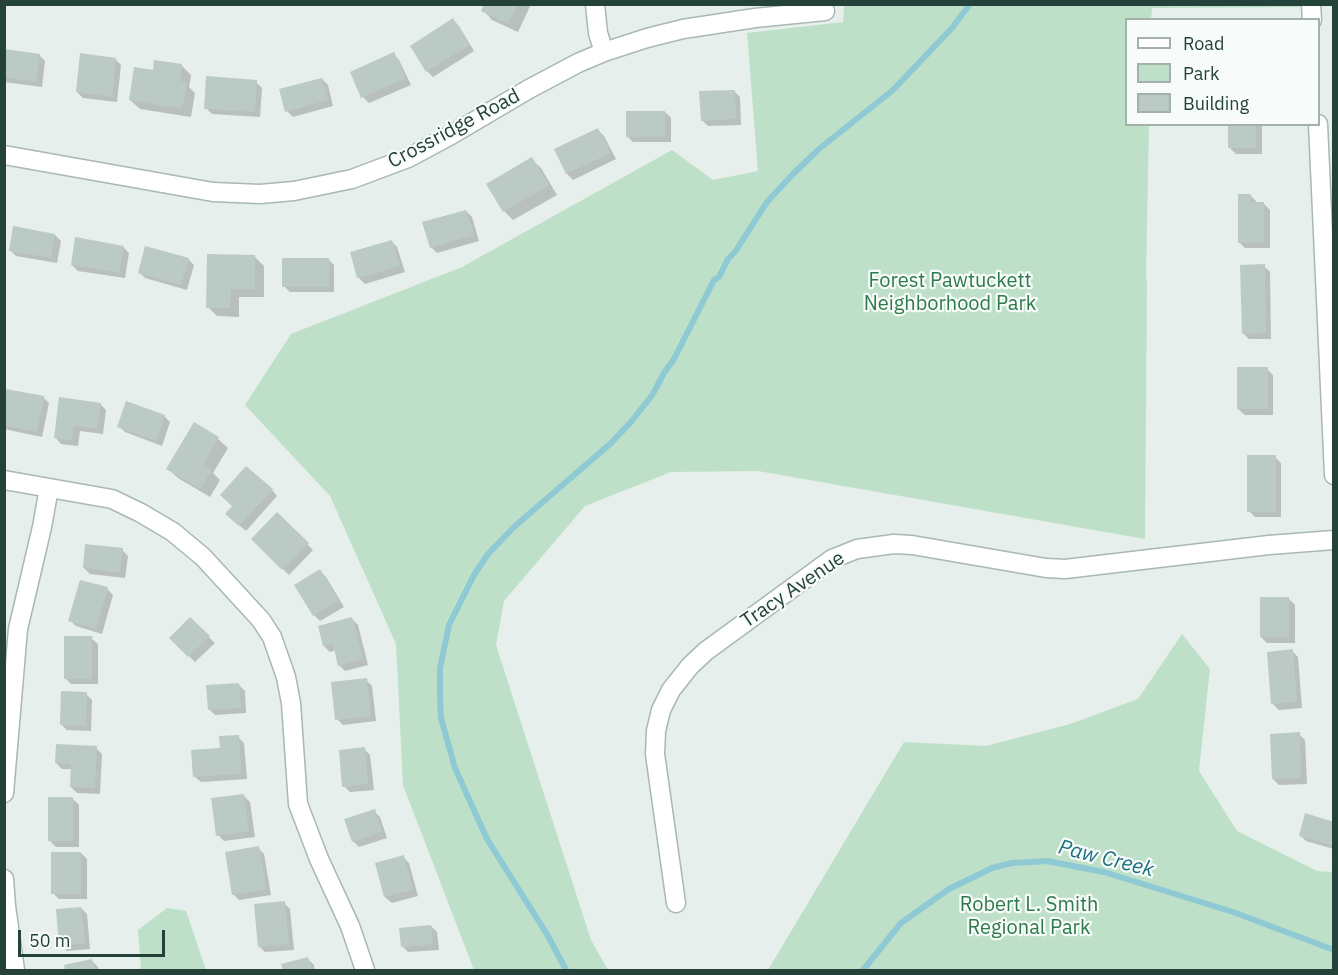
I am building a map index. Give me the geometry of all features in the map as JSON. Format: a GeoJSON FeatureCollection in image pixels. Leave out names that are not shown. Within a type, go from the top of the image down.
{"type":"FeatureCollection","features":[{"type":"Feature","properties":{"kind":"street"},"geometry":{"type":"LineString","coordinates":[[595,4],[598,33],[604,52]]}},
{"type":"Feature","properties":{"kind":"street","name":"Crossridge Road"},"geometry":{"type":"LineString","coordinates":[[4,155],[213,192],[260,194],[294,191],[352,179],[408,158],[452,135],[529,89],[604,52],[683,29],[825,11]]}},
{"type":"Feature","properties":{"kind":"street"},"geometry":{"type":"LineString","coordinates":[[1318,126],[1334,475]]}},
{"type":"Feature","properties":{"kind":"street"},"geometry":{"type":"LineString","coordinates":[[4,480],[112,499],[173,532],[203,557],[261,620],[272,637],[286,677],[291,703],[298,804],[319,859],[350,926],[365,970]]}},
{"type":"Feature","properties":{"kind":"street"},"geometry":{"type":"LineString","coordinates":[[4,793],[18,628],[49,488]]}},
{"type":"Feature","properties":{"kind":"street","name":"Tracy Avenue"},"geometry":{"type":"LineString","coordinates":[[676,903],[655,763],[656,731],[661,710],[670,690],[706,651],[832,559],[857,549],[894,544],[1065,569],[1269,545],[1334,540]]}},
{"type":"Feature","properties":{"kind":"street"},"geometry":{"type":"LineString","coordinates":[[4,879],[15,970]]}},
{"type":"Feature","properties":{"kind":"green space","name":"Forest Pawtuckett Neighborhood Park"},"geometry":{"type":"Polygon","coordinates":[[[844,5],[1303,5],[1304,7],[1152,8],[1151,18],[1125,18],[1125,126],[1149,126],[1145,539],[758,471],[671,472],[585,506],[504,601],[496,645],[591,940],[608,970],[474,970],[403,785],[396,644],[330,496],[245,405],[291,334],[462,267],[672,150],[713,180],[758,171],[747,33],[843,22],[844,5]]]}},
{"type":"Feature","properties":{"kind":"green space","name":"Robert L. Smith Regional Park"},"geometry":{"type":"Polygon","coordinates":[[[1182,634],[1210,669],[1199,771],[1237,831],[1317,871],[1333,872],[1333,970],[768,970],[904,742],[986,746],[1070,724],[1138,699],[1182,634]]]}},
{"type":"Feature","properties":{"kind":"green space"},"geometry":{"type":"Polygon","coordinates":[[[167,908],[186,911],[206,970],[141,970],[138,930],[167,908]]]}},
{"type":"Feature","properties":{"kind":"building"},"geometry":{"type":"Polygon","coordinates":[[[484,4],[518,4],[508,24],[481,11],[484,4]]]}},
{"type":"Feature","properties":{"kind":"building"},"geometry":{"type":"Polygon","coordinates":[[[453,18],[470,45],[426,72],[410,46],[453,18]]]}},
{"type":"Feature","properties":{"kind":"building"},"geometry":{"type":"Polygon","coordinates":[[[4,49],[40,54],[36,82],[4,77],[4,49]]]}},
{"type":"Feature","properties":{"kind":"building"},"geometry":{"type":"Polygon","coordinates":[[[394,52],[406,78],[361,98],[350,72],[394,52]]]}},
{"type":"Feature","properties":{"kind":"building"},"geometry":{"type":"Polygon","coordinates":[[[80,53],[116,58],[112,97],[76,92],[80,53]]]}},
{"type":"Feature","properties":{"kind":"building"},"geometry":{"type":"Polygon","coordinates":[[[154,60],[182,64],[180,81],[187,82],[182,109],[129,100],[134,67],[153,70],[154,60]]]}},
{"type":"Feature","properties":{"kind":"building"},"geometry":{"type":"Polygon","coordinates":[[[206,76],[257,80],[255,112],[204,109],[206,76]]]}},
{"type":"Feature","properties":{"kind":"building"},"geometry":{"type":"Polygon","coordinates":[[[322,78],[328,100],[285,112],[279,89],[322,78]]]}},
{"type":"Feature","properties":{"kind":"building"},"geometry":{"type":"Polygon","coordinates":[[[735,90],[736,119],[701,121],[699,91],[735,90]]]}},
{"type":"Feature","properties":{"kind":"building"},"geometry":{"type":"Polygon","coordinates":[[[626,111],[665,111],[665,137],[626,137],[626,111]]]}},
{"type":"Feature","properties":{"kind":"building"},"geometry":{"type":"Polygon","coordinates":[[[1228,126],[1256,126],[1256,148],[1228,148],[1228,126]]]}},
{"type":"Feature","properties":{"kind":"building"},"geometry":{"type":"Polygon","coordinates":[[[598,128],[611,153],[566,174],[554,149],[598,128]]]}},
{"type":"Feature","properties":{"kind":"building"},"geometry":{"type":"Polygon","coordinates":[[[532,157],[549,185],[503,212],[486,184],[532,157]]]}},
{"type":"Feature","properties":{"kind":"building"},"geometry":{"type":"Polygon","coordinates":[[[1238,194],[1251,194],[1251,202],[1264,202],[1264,243],[1238,243],[1238,194]]]}},
{"type":"Feature","properties":{"kind":"building"},"geometry":{"type":"Polygon","coordinates":[[[466,210],[474,235],[430,248],[422,222],[466,210]]]}},
{"type":"Feature","properties":{"kind":"building"},"geometry":{"type":"Polygon","coordinates":[[[13,226],[55,234],[51,258],[9,251],[13,226]]]}},
{"type":"Feature","properties":{"kind":"building"},"geometry":{"type":"Polygon","coordinates":[[[75,237],[124,246],[119,273],[71,265],[75,237]]]}},
{"type":"Feature","properties":{"kind":"building"},"geometry":{"type":"Polygon","coordinates":[[[392,240],[400,266],[357,278],[350,252],[392,240]]]}},
{"type":"Feature","properties":{"kind":"building"},"geometry":{"type":"Polygon","coordinates":[[[145,246],[189,258],[181,285],[138,273],[145,246]]]}},
{"type":"Feature","properties":{"kind":"building"},"geometry":{"type":"Polygon","coordinates":[[[207,254],[255,255],[255,289],[231,289],[230,308],[206,308],[207,254]]]}},
{"type":"Feature","properties":{"kind":"building"},"geometry":{"type":"Polygon","coordinates":[[[282,258],[329,258],[329,287],[282,287],[282,258]]]}},
{"type":"Feature","properties":{"kind":"building"},"geometry":{"type":"Polygon","coordinates":[[[1265,264],[1266,333],[1242,334],[1240,265],[1265,264]]]}},
{"type":"Feature","properties":{"kind":"building"},"geometry":{"type":"Polygon","coordinates":[[[1237,367],[1268,367],[1268,409],[1237,409],[1237,367]]]}},
{"type":"Feature","properties":{"kind":"building"},"geometry":{"type":"Polygon","coordinates":[[[6,389],[44,396],[37,432],[4,426],[6,389]]]}},
{"type":"Feature","properties":{"kind":"building"},"geometry":{"type":"Polygon","coordinates":[[[59,397],[101,403],[97,429],[74,426],[72,440],[54,438],[59,397]]]}},
{"type":"Feature","properties":{"kind":"building"},"geometry":{"type":"Polygon","coordinates":[[[126,401],[165,415],[156,441],[117,427],[126,401]]]}},
{"type":"Feature","properties":{"kind":"building"},"geometry":{"type":"Polygon","coordinates":[[[194,422],[219,437],[203,465],[212,470],[200,489],[166,469],[194,422]]]}},
{"type":"Feature","properties":{"kind":"building"},"geometry":{"type":"Polygon","coordinates":[[[1247,455],[1276,455],[1276,512],[1247,512],[1247,455]]]}},
{"type":"Feature","properties":{"kind":"building"},"geometry":{"type":"Polygon","coordinates":[[[246,466],[273,489],[239,526],[225,514],[232,506],[220,495],[246,466]]]}},
{"type":"Feature","properties":{"kind":"building"},"geometry":{"type":"Polygon","coordinates":[[[277,512],[309,543],[282,570],[251,539],[277,512]]]}},
{"type":"Feature","properties":{"kind":"building"},"geometry":{"type":"Polygon","coordinates":[[[85,544],[123,548],[120,573],[83,568],[85,544]]]}},
{"type":"Feature","properties":{"kind":"building"},"geometry":{"type":"Polygon","coordinates":[[[320,569],[339,601],[313,616],[294,585],[320,569]]]}},
{"type":"Feature","properties":{"kind":"building"},"geometry":{"type":"Polygon","coordinates":[[[80,580],[108,587],[96,629],[68,621],[80,580]]]}},
{"type":"Feature","properties":{"kind":"building"},"geometry":{"type":"Polygon","coordinates":[[[1260,597],[1289,597],[1289,637],[1260,637],[1260,597]]]}},
{"type":"Feature","properties":{"kind":"building"},"geometry":{"type":"Polygon","coordinates":[[[190,617],[210,636],[188,657],[169,638],[190,617]]]}},
{"type":"Feature","properties":{"kind":"building"},"geometry":{"type":"Polygon","coordinates":[[[352,617],[363,659],[338,666],[333,644],[323,646],[318,626],[352,617]]]}},
{"type":"Feature","properties":{"kind":"building"},"geometry":{"type":"Polygon","coordinates":[[[64,636],[92,636],[92,679],[64,679],[64,636]]]}},
{"type":"Feature","properties":{"kind":"building"},"geometry":{"type":"Polygon","coordinates":[[[1293,649],[1297,702],[1271,704],[1267,652],[1293,649]]]}},
{"type":"Feature","properties":{"kind":"building"},"geometry":{"type":"Polygon","coordinates":[[[367,678],[371,716],[335,720],[331,682],[367,678]]]}},
{"type":"Feature","properties":{"kind":"building"},"geometry":{"type":"Polygon","coordinates":[[[239,683],[241,708],[208,710],[206,685],[239,683]]]}},
{"type":"Feature","properties":{"kind":"building"},"geometry":{"type":"Polygon","coordinates":[[[61,691],[87,692],[86,726],[60,725],[61,691]]]}},
{"type":"Feature","properties":{"kind":"building"},"geometry":{"type":"Polygon","coordinates":[[[1300,732],[1301,778],[1272,779],[1270,734],[1300,732]]]}},
{"type":"Feature","properties":{"kind":"building"},"geometry":{"type":"Polygon","coordinates":[[[239,735],[241,774],[193,777],[191,750],[220,748],[219,736],[239,735]]]}},
{"type":"Feature","properties":{"kind":"building"},"geometry":{"type":"Polygon","coordinates":[[[56,744],[97,746],[95,788],[70,787],[71,764],[55,763],[56,744]]]}},
{"type":"Feature","properties":{"kind":"building"},"geometry":{"type":"Polygon","coordinates":[[[365,747],[368,784],[342,787],[339,750],[365,747]]]}},
{"type":"Feature","properties":{"kind":"building"},"geometry":{"type":"Polygon","coordinates":[[[244,794],[249,831],[216,836],[211,798],[244,794]]]}},
{"type":"Feature","properties":{"kind":"building"},"geometry":{"type":"Polygon","coordinates":[[[48,797],[73,797],[73,841],[48,841],[48,797]]]}},
{"type":"Feature","properties":{"kind":"building"},"geometry":{"type":"Polygon","coordinates":[[[375,809],[382,832],[352,842],[344,819],[375,809]]]}},
{"type":"Feature","properties":{"kind":"building"},"geometry":{"type":"Polygon","coordinates":[[[1305,813],[1334,822],[1334,846],[1299,836],[1305,813]]]}},
{"type":"Feature","properties":{"kind":"building"},"geometry":{"type":"Polygon","coordinates":[[[259,846],[266,889],[232,895],[225,852],[259,846]]]}},
{"type":"Feature","properties":{"kind":"building"},"geometry":{"type":"Polygon","coordinates":[[[51,852],[81,852],[81,894],[51,894],[51,852]]]}},
{"type":"Feature","properties":{"kind":"building"},"geometry":{"type":"Polygon","coordinates":[[[404,855],[413,890],[384,897],[375,863],[404,855]]]}},
{"type":"Feature","properties":{"kind":"building"},"geometry":{"type":"Polygon","coordinates":[[[285,901],[289,944],[258,947],[254,904],[285,901]]]}},
{"type":"Feature","properties":{"kind":"building"},"geometry":{"type":"Polygon","coordinates":[[[81,907],[85,943],[59,946],[56,909],[81,907]]]}},
{"type":"Feature","properties":{"kind":"building"},"geometry":{"type":"Polygon","coordinates":[[[431,925],[433,944],[401,947],[399,928],[431,925]]]}},
{"type":"Feature","properties":{"kind":"building"},"geometry":{"type":"Polygon","coordinates":[[[308,957],[312,970],[283,970],[281,964],[308,957]]]}},
{"type":"Feature","properties":{"kind":"building"},"geometry":{"type":"Polygon","coordinates":[[[92,959],[95,970],[65,970],[64,965],[92,959]]]}},
{"type":"Feature","properties":{"kind":"waterway"},"geometry":{"type":"LineString","coordinates":[[566,970],[548,936],[487,839],[455,768],[441,718],[440,696],[440,668],[449,625],[474,575],[488,554],[515,526],[610,444],[653,394],[674,359],[714,280],[719,277],[728,259],[735,252],[767,202],[819,149],[893,90],[952,28],[970,4]]}},
{"type":"Feature","properties":{"kind":"waterway","name":"Paw Creek"},"geometry":{"type":"LineString","coordinates":[[863,970],[901,923],[949,889],[992,868],[1012,863],[1047,861],[1104,872],[1233,912],[1334,950]]}}]}
